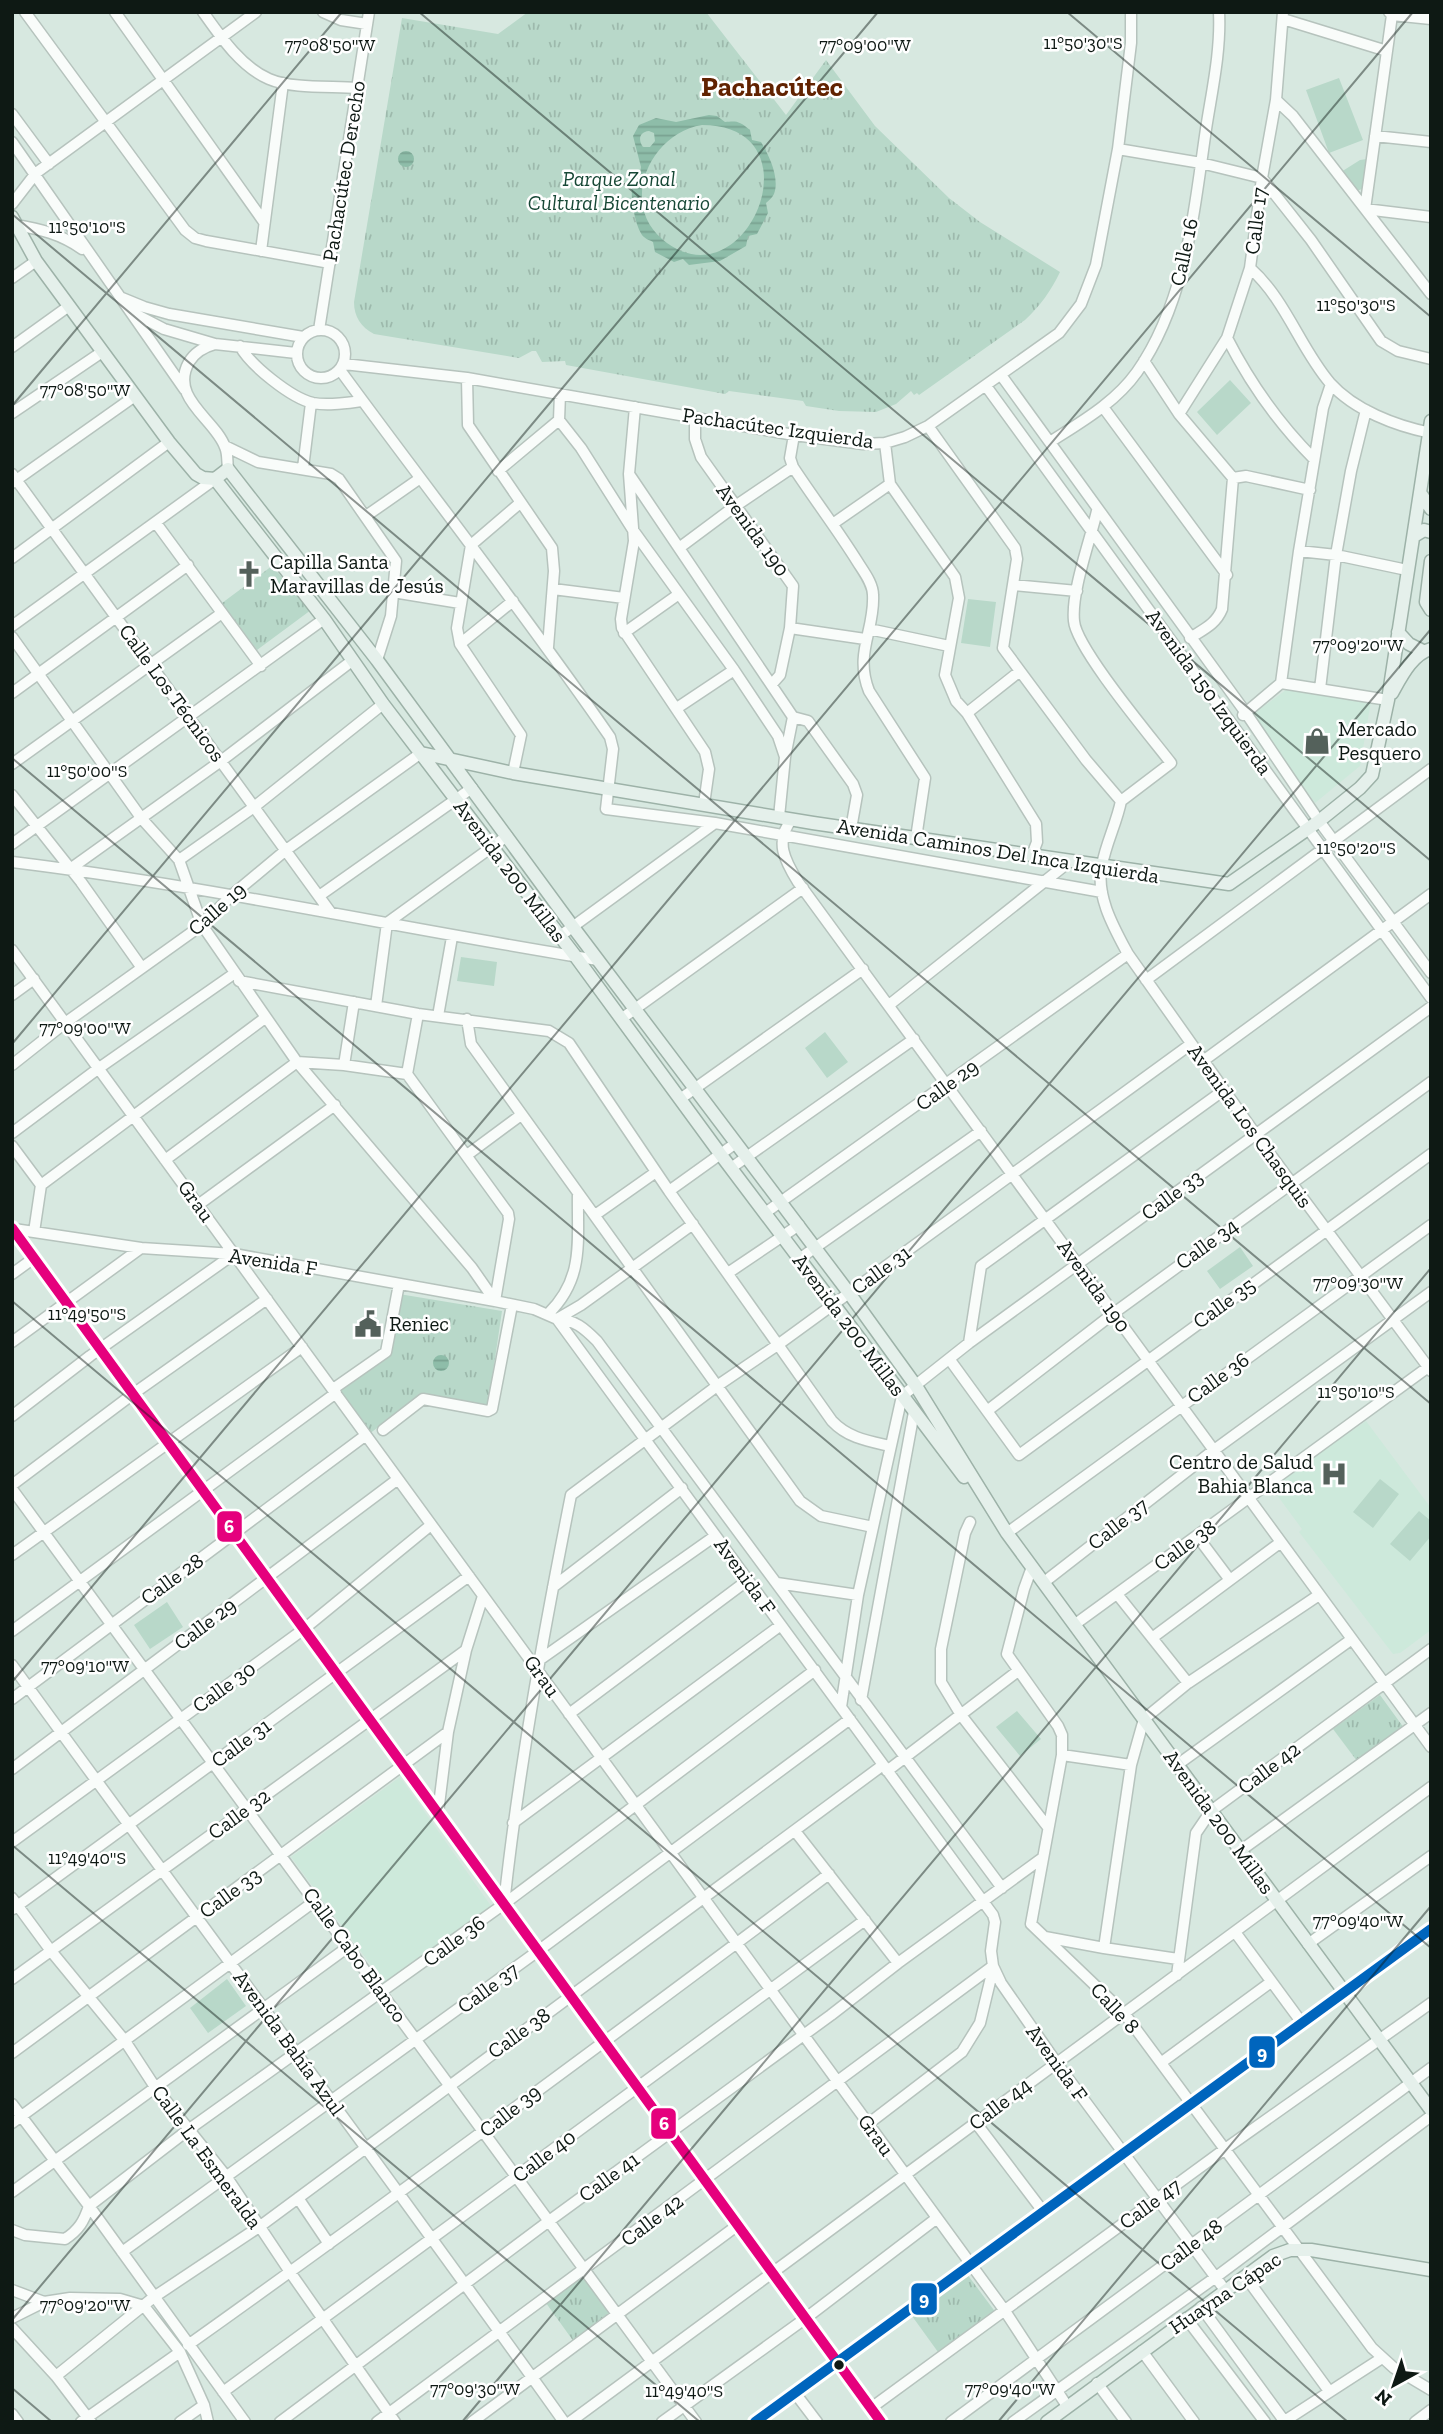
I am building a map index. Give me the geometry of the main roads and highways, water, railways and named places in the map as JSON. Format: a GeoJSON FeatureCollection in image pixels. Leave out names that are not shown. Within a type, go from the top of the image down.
{"type":"FeatureCollection","features":[{"type":"Feature","properties":{"kind":"main road","name":"Avenida 200 Millas"},"geometry":{"type":"LineString","coordinates":[[14,221],[36,261],[195,474],[215,479],[228,468],[377,660],[573,927],[849,1293],[916,1386],[1007,1533]]}},
{"type":"Feature","properties":{"kind":"main road","name":"Avenida Caminos Del Inca Izquierda"},"geometry":{"type":"LineString","coordinates":[[421,753],[609,789],[851,829],[1229,884],[1308,830],[1372,775],[1388,700],[1407,570],[1426,496],[1430,429]]}},
{"type":"Feature","properties":{"kind":"main road","name":"Avenida 200 Millas"},"geometry":{"type":"LineString","coordinates":[[215,479],[324,619],[383,704],[1007,1533],[1431,2113]]}},
{"type":"Feature","properties":{"kind":"main road"},"geometry":{"type":"LineString","coordinates":[[1426,496],[1431,509]]}},
{"type":"Feature","properties":{"kind":"main road"},"geometry":{"type":"LineString","coordinates":[[1414,536],[1424,530],[1431,532]]}},
{"type":"Feature","properties":{"kind":"main road"},"geometry":{"type":"LineString","coordinates":[[1431,561],[1426,602],[1431,610]]}},
{"type":"Feature","properties":{"kind":"main road"},"geometry":{"type":"LineString","coordinates":[[1398,632],[1409,644],[1427,650]]}},
{"type":"Feature","properties":{"kind":"main road","name":"Avenida Caminos Del Inca Izquierda"},"geometry":{"type":"LineString","coordinates":[[1388,700],[1404,674],[1427,650]]}},
{"type":"Feature","properties":{"kind":"main road"},"geometry":{"type":"LineString","coordinates":[[13,1229],[881,2422]]}},
{"type":"Feature","properties":{"kind":"main road","name":"Huayna Cápac"},"geometry":{"type":"LineString","coordinates":[[1053,2420],[1097,2383],[1273,2256],[1299,2250],[1431,2270]]}},
{"type":"Feature","properties":{"kind":"place","name":"Capilla Santa Maravillas de Jesús"},"geometry":{"type":"Point","coordinates":[249,574]}},
{"type":"Feature","properties":{"kind":"place","name":"Mercado Pesquero"},"geometry":{"type":"Point","coordinates":[1317,741]}},
{"type":"Feature","properties":{"kind":"place","name":"Reniec"},"geometry":{"type":"Point","coordinates":[368,1324]}},
{"type":"Feature","properties":{"kind":"place","name":"Centro de Salud Bahia Blanca"},"geometry":{"type":"Point","coordinates":[1334,1474]}},
{"type":"Feature","properties":{"kind":"district","name":"Pachacútec"},"geometry":{"type":"Point","coordinates":[772,86]}},
{"type":"Feature","properties":{"kind":"park label","name":"Parque Zonal Cultural Bicentenario"},"geometry":{"type":"Point","coordinates":[619,191]}}]}
